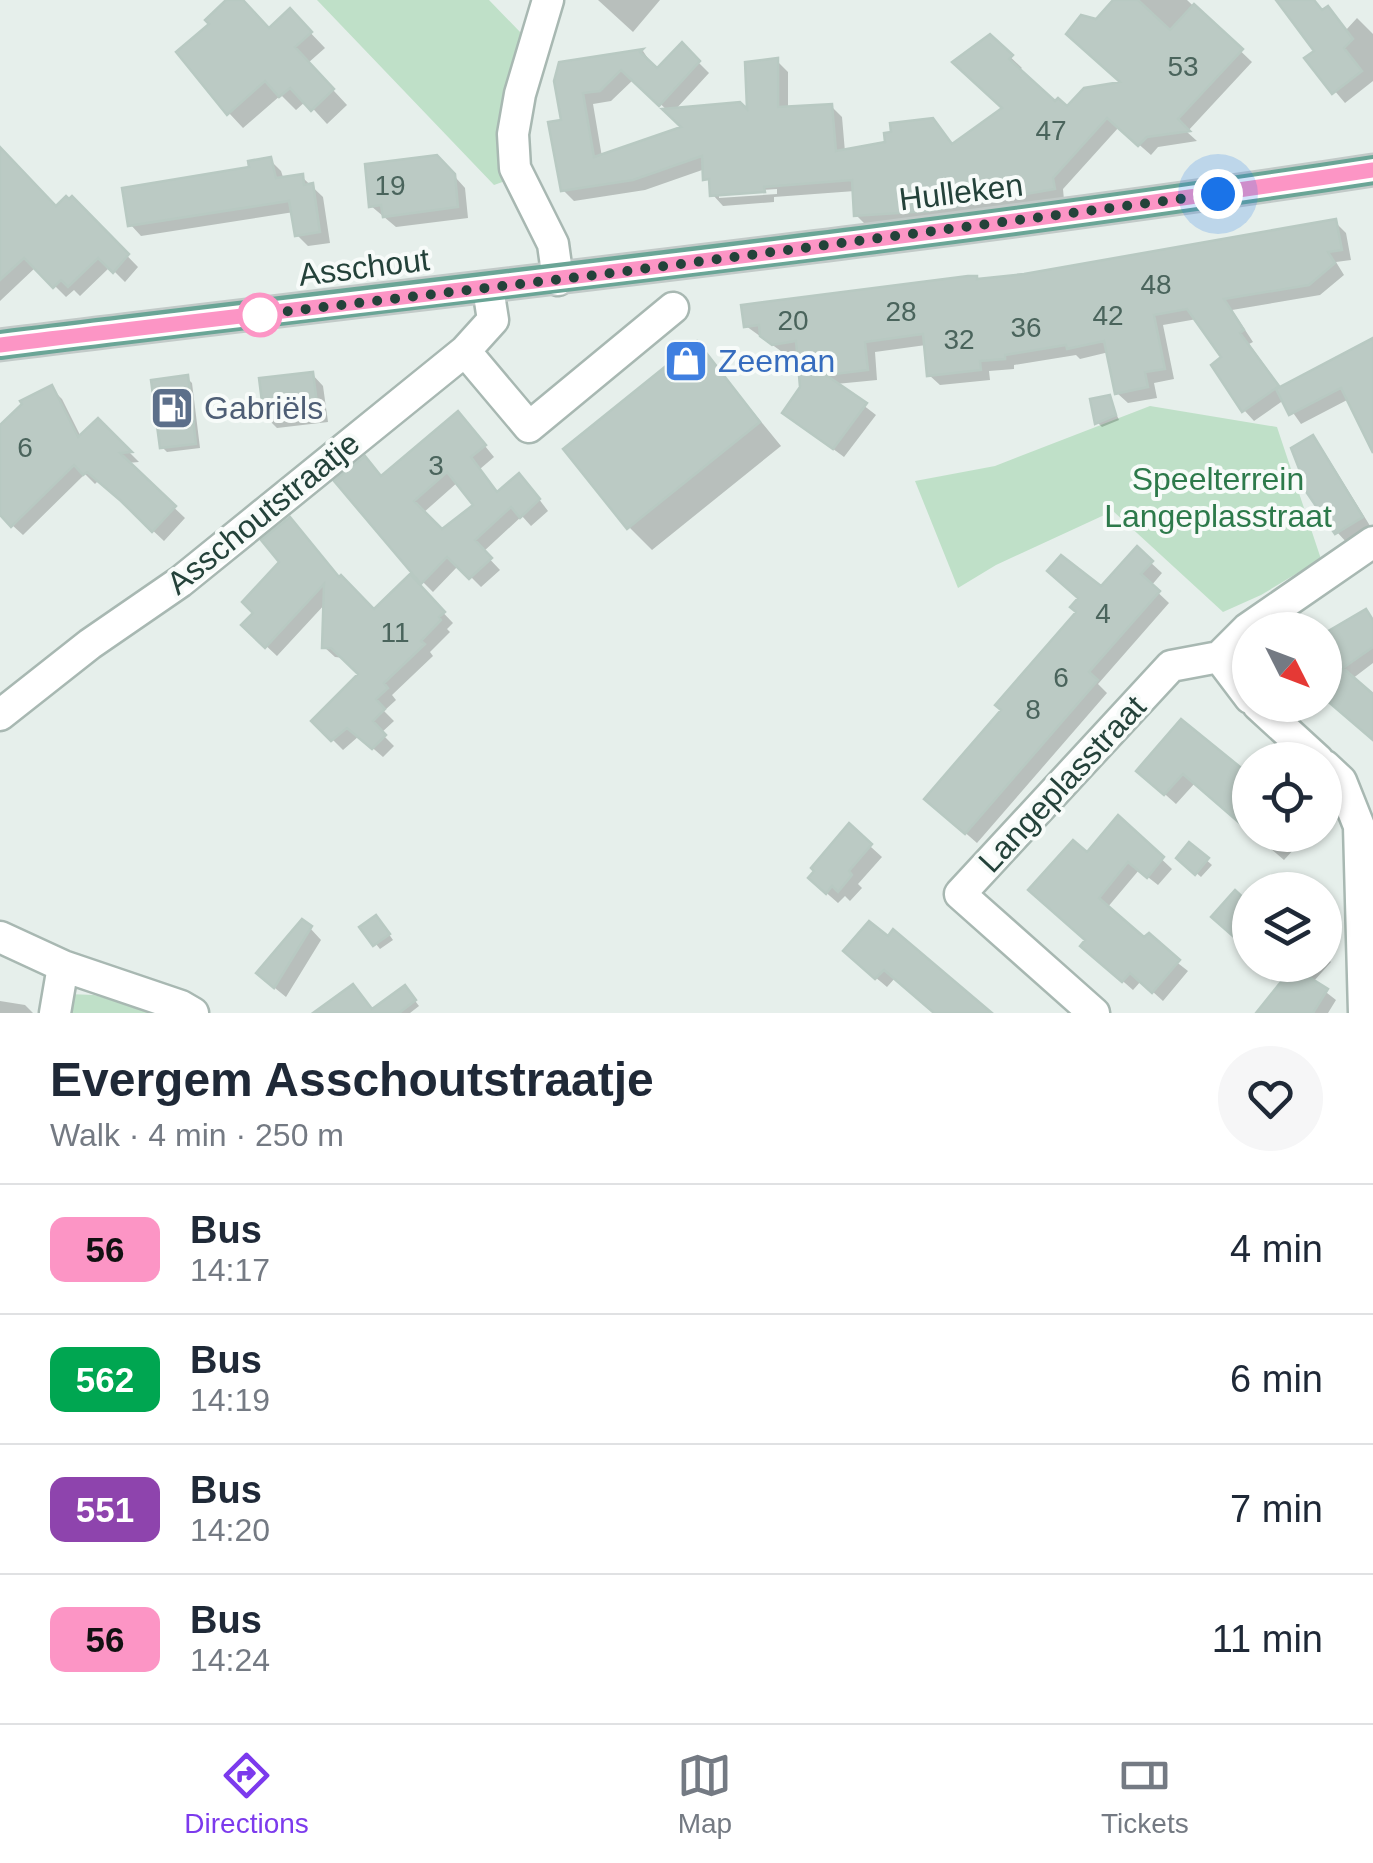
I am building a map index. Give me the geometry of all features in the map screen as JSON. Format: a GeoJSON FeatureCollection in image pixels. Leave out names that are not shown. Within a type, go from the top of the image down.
{"type":"FeatureCollection","features":[{"type":"Feature","properties":{"kind":"main road","name":"Hulleken"},"geometry":{"type":"LineString","coordinates":[[558,280],[1179,200],[1373,170]]}},
{"type":"Feature","properties":{"kind":"main road","name":"Asschout"},"geometry":{"type":"LineString","coordinates":[[0,345],[558,280]]}},
{"type":"Feature","properties":{"kind":"street"},"geometry":{"type":"LineString","coordinates":[[548,0],[512,134],[515,168],[553,244],[558,280]]}},
{"type":"Feature","properties":{"kind":"street","name":"Asschoutstraatje"},"geometry":{"type":"LineString","coordinates":[[0,715],[90,644],[180,582],[465,351],[493,320],[488,288]]}},
{"type":"Feature","properties":{"kind":"street"},"geometry":{"type":"LineString","coordinates":[[465,351],[528,427],[673,308]]}},
{"type":"Feature","properties":{"kind":"street"},"geometry":{"type":"LineString","coordinates":[[1232,673],[1220,657],[1247,629],[1373,542]]}},
{"type":"Feature","properties":{"kind":"street","name":"Langeplasstraat"},"geometry":{"type":"LineString","coordinates":[[1094,1013],[960,894],[1172,666],[1220,657]]}},
{"type":"Feature","properties":{"kind":"street"},"geometry":{"type":"LineString","coordinates":[[1277,722],[1298,742]]}},
{"type":"Feature","properties":{"kind":"street"},"geometry":{"type":"LineString","coordinates":[[1342,783],[1359,826],[1364,1013]]}},
{"type":"Feature","properties":{"kind":"street"},"geometry":{"type":"LineString","coordinates":[[0,937],[63,966],[193,1013]]}},
{"type":"Feature","properties":{"kind":"street"},"geometry":{"type":"LineString","coordinates":[[55,1013],[63,966]]}},
{"type":"Feature","properties":{"kind":"green space"},"geometry":{"type":"Polygon","coordinates":[[[317,0],[489,0],[521,33],[501,150],[508,180],[494,185],[317,0]]]}},
{"type":"Feature","properties":{"kind":"green space","name":"Speelterrein Langeplasstraat"},"geometry":{"type":"Polygon","coordinates":[[[1150,406],[1277,427],[1321,559],[1261,595],[1223,612],[1113,511],[996,565],[958,588],[915,481],[995,466],[1150,406]]]}},
{"type":"Feature","properties":{"kind":"green space"},"geometry":{"type":"Polygon","coordinates":[[[68,994],[94,995],[161,1013],[68,1013],[68,994]]]}},
{"type":"Feature","properties":{"kind":"building"},"geometry":{"type":"Polygon","coordinates":[[[226,0],[243,0],[269,28],[290,8],[312,32],[295,47],[334,89],[311,111],[290,88],[279,97],[265,81],[227,115],[176,52],[209,24],[205,20],[226,0]]]}},
{"type":"Feature","properties":{"kind":"building"},"geometry":{"type":"Polygon","coordinates":[[[1113,0],[1138,0],[1170,30],[1194,4],[1243,49],[1178,119],[1190,131],[1147,137],[1138,146],[1107,118],[1053,178],[1055,189],[929,211],[854,216],[852,180],[710,196],[709,179],[703,180],[702,156],[633,180],[561,191],[548,122],[561,120],[554,81],[559,62],[643,49],[640,52],[657,68],[682,42],[700,61],[659,106],[621,70],[600,91],[583,93],[594,157],[681,127],[662,109],[740,102],[747,109],[745,62],[778,58],[778,107],[832,104],[836,151],[885,142],[884,133],[891,132],[890,123],[933,118],[952,144],[1002,108],[952,62],[990,34],[1013,55],[1009,59],[1055,101],[1058,98],[1067,106],[1084,88],[1120,82],[1066,34],[1081,15],[1096,19],[1113,0]]]}},
{"type":"Feature","properties":{"kind":"building"},"geometry":{"type":"Polygon","coordinates":[[[1276,0],[1314,0],[1322,10],[1328,6],[1353,39],[1344,48],[1362,71],[1332,94],[1304,58],[1314,51],[1276,0]]]}},
{"type":"Feature","properties":{"kind":"building"},"geometry":{"type":"Polygon","coordinates":[[[0,147],[56,206],[66,196],[72,196],[129,254],[113,273],[98,258],[68,287],[61,280],[53,288],[24,258],[0,280],[0,147]]]}},
{"type":"Feature","properties":{"kind":"building"},"geometry":{"type":"Polygon","coordinates":[[[437,155],[455,174],[458,207],[383,217],[381,205],[369,207],[365,164],[437,155]]]}},
{"type":"Feature","properties":{"kind":"building"},"geometry":{"type":"Polygon","coordinates":[[[271,157],[276,178],[303,174],[304,185],[313,183],[320,232],[295,236],[289,201],[128,226],[122,188],[249,167],[248,161],[271,157]]]}},
{"type":"Feature","properties":{"kind":"building"},"geometry":{"type":"Polygon","coordinates":[[[1336,219],[1342,250],[1328,252],[1335,263],[1309,285],[1224,299],[1244,330],[1240,333],[1279,386],[1242,412],[1211,365],[1221,357],[1187,309],[1154,315],[1165,369],[1145,372],[1148,387],[1115,394],[1104,341],[1005,355],[1005,359],[980,361],[981,370],[927,376],[923,334],[865,342],[868,370],[826,375],[867,403],[833,449],[782,413],[800,387],[796,341],[772,345],[760,336],[759,325],[744,327],[741,305],[968,276],[977,279],[1024,274],[1336,219]]]}},
{"type":"Feature","properties":{"kind":"building"},"geometry":{"type":"Polygon","coordinates":[[[1373,338],[1373,453],[1341,388],[1289,415],[1276,389],[1373,338]]]}},
{"type":"Feature","properties":{"kind":"building"},"geometry":{"type":"Polygon","coordinates":[[[697,341],[760,422],[627,529],[563,449],[697,341]]]}},
{"type":"Feature","properties":{"kind":"building"},"geometry":{"type":"Polygon","coordinates":[[[313,372],[318,411],[264,418],[259,378],[313,372]]]}},
{"type":"Feature","properties":{"kind":"building"},"geometry":{"type":"Polygon","coordinates":[[[188,375],[196,444],[160,448],[151,380],[188,375]]]}},
{"type":"Feature","properties":{"kind":"building"},"geometry":{"type":"Polygon","coordinates":[[[52,385],[78,437],[98,418],[132,452],[120,453],[176,506],[152,532],[121,501],[74,465],[11,527],[0,515],[0,425],[22,404],[20,401],[52,385]]]}},
{"type":"Feature","properties":{"kind":"building"},"geometry":{"type":"Polygon","coordinates":[[[1110,395],[1116,415],[1095,424],[1090,399],[1110,395]]]}},
{"type":"Feature","properties":{"kind":"building"},"geometry":{"type":"Polygon","coordinates":[[[458,411],[486,445],[471,457],[497,492],[519,473],[540,499],[520,518],[511,507],[475,540],[492,558],[469,579],[447,557],[421,584],[334,481],[365,456],[381,476],[458,411]],[[447,472],[414,501],[442,529],[473,505],[447,472]]]}},
{"type":"Feature","properties":{"kind":"building"},"geometry":{"type":"Polygon","coordinates":[[[1313,435],[1363,517],[1335,534],[1305,490],[1291,448],[1313,435]]]}},
{"type":"Feature","properties":{"kind":"building"},"geometry":{"type":"Polygon","coordinates":[[[290,517],[339,577],[374,609],[410,574],[445,612],[421,641],[425,644],[384,683],[388,688],[376,699],[385,709],[373,721],[386,735],[372,749],[347,728],[331,741],[311,721],[358,674],[331,648],[322,648],[324,584],[265,648],[241,625],[253,613],[242,602],[279,562],[261,540],[290,517]]]}},
{"type":"Feature","properties":{"kind":"building"},"geometry":{"type":"Polygon","coordinates":[[[1137,546],[1153,561],[1141,574],[1160,591],[1089,672],[1098,680],[965,834],[924,799],[1001,710],[995,705],[1076,612],[1070,607],[1078,598],[1047,571],[1061,555],[1101,586],[1137,546]]]}},
{"type":"Feature","properties":{"kind":"building"},"geometry":{"type":"Polygon","coordinates":[[[1366,609],[1373,620],[1373,647],[1343,668],[1373,694],[1373,740],[1342,714],[1342,623],[1366,609]]]}},
{"type":"Feature","properties":{"kind":"building"},"geometry":{"type":"Polygon","coordinates":[[[1181,719],[1232,760],[1232,816],[1183,774],[1164,795],[1136,771],[1181,719]]]}},
{"type":"Feature","properties":{"kind":"building"},"geometry":{"type":"Polygon","coordinates":[[[1118,815],[1164,857],[1147,878],[1128,862],[1099,898],[1144,937],[1149,933],[1180,960],[1152,993],[1130,973],[1122,982],[1080,946],[1085,940],[1028,890],[1073,840],[1087,852],[1118,815]]]}},
{"type":"Feature","properties":{"kind":"building"},"geometry":{"type":"Polygon","coordinates":[[[849,823],[872,844],[849,871],[852,875],[838,892],[832,886],[826,894],[808,878],[814,871],[811,868],[849,823]]]}},
{"type":"Feature","properties":{"kind":"building"},"geometry":{"type":"Polygon","coordinates":[[[1189,842],[1209,858],[1195,875],[1176,858],[1189,842]]]}},
{"type":"Feature","properties":{"kind":"building"},"geometry":{"type":"Polygon","coordinates":[[[1232,893],[1232,935],[1211,917],[1232,893]]]}},
{"type":"Feature","properties":{"kind":"building"},"geometry":{"type":"Polygon","coordinates":[[[376,915],[390,934],[373,946],[359,927],[376,915]]]}},
{"type":"Feature","properties":{"kind":"building"},"geometry":{"type":"Polygon","coordinates":[[[302,919],[312,926],[274,988],[256,973],[302,919]]]}},
{"type":"Feature","properties":{"kind":"building"},"geometry":{"type":"Polygon","coordinates":[[[869,921],[888,936],[893,929],[992,1013],[934,1013],[884,970],[875,979],[843,951],[869,921]]]}},
{"type":"Feature","properties":{"kind":"building"},"geometry":{"type":"Polygon","coordinates":[[[1281,982],[1317,982],[1328,989],[1313,1013],[1256,1013],[1281,982]]]}},
{"type":"Feature","properties":{"kind":"building"},"geometry":{"type":"Polygon","coordinates":[[[353,984],[372,1009],[405,985],[416,1000],[399,1013],[313,1013],[353,984]]]}},
{"type":"Feature","properties":{"kind":"bus line","name":"56"},"geometry":{"type":"LineString","coordinates":[[0,345],[596,275],[1179,200],[1373,170]]}},
{"type":"Feature","properties":{"kind":"place","name":"Zeeman"},"geometry":{"type":"Point","coordinates":[686,361]}},
{"type":"Feature","properties":{"kind":"place","name":"Gabriëls"},"geometry":{"type":"Point","coordinates":[172,408]}},
{"type":"Feature","properties":{"kind":"route"},"geometry":{"type":"LineString","coordinates":[[260,315],[256,315],[1218,194]]}}]}
